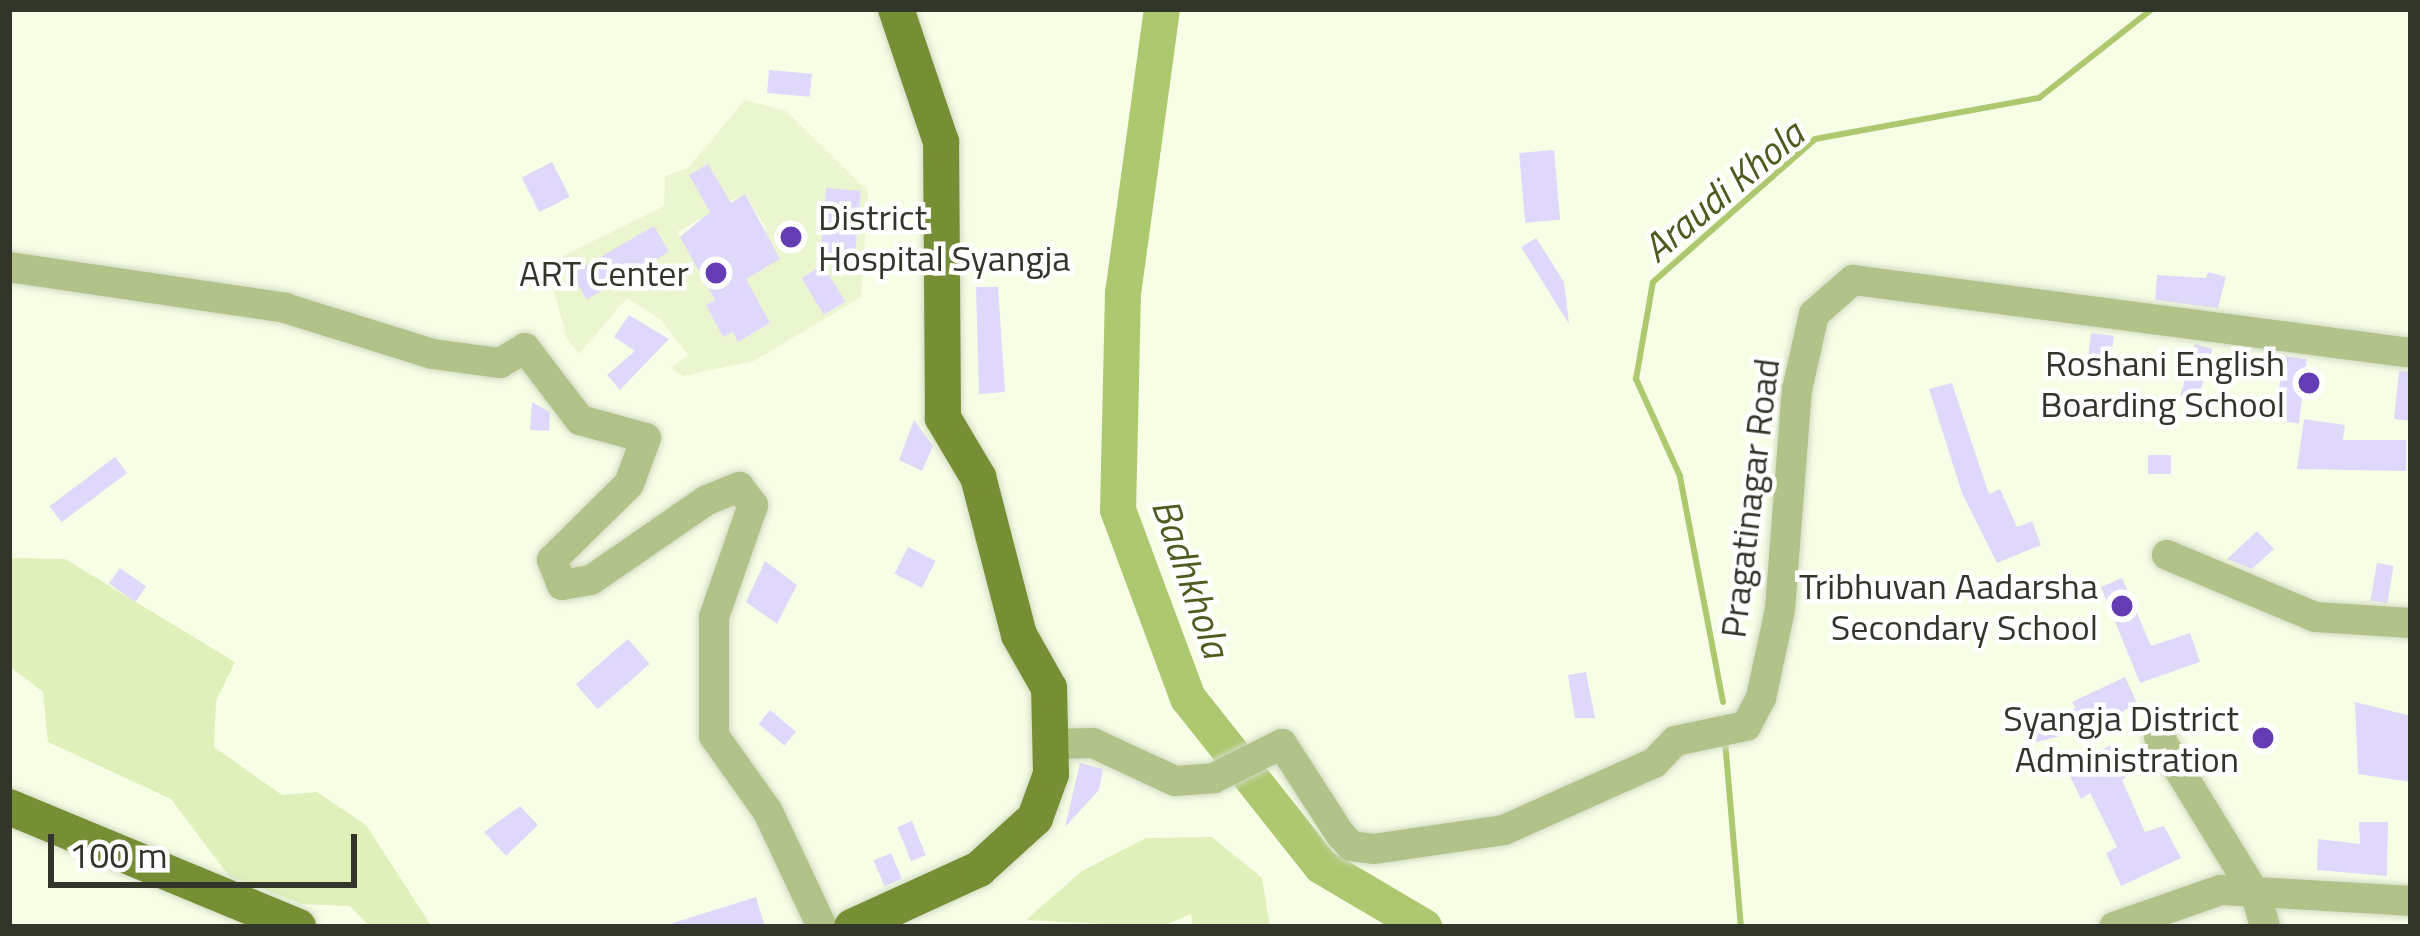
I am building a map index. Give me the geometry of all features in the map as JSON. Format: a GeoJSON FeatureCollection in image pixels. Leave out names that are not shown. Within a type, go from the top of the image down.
{"type":"FeatureCollection","features":[{"type":"Feature","properties":{"kind":"main road"},"geometry":{"type":"LineString","coordinates":[[852,927],[979,869],[1035,818],[1052,744],[1049,688],[1019,635],[978,478],[943,418],[941,142],[896,9]]}},
{"type":"Feature","properties":{"kind":"main road"},"geometry":{"type":"LineString","coordinates":[[9,808],[298,927]]}},
{"type":"Feature","properties":{"kind":"street"},"geometry":{"type":"LineString","coordinates":[[9,267],[285,308],[433,354],[500,363],[525,348],[580,420],[646,438],[628,484],[552,560],[562,585],[591,580],[707,500],[739,488],[753,506],[714,617],[714,736],[768,812],[821,927]]}},
{"type":"Feature","properties":{"kind":"street","name":"Pragatinagar Road"},"geometry":{"type":"LineString","coordinates":[[1052,744],[1093,743],[1175,781],[1214,778],[1282,744],[1301,779],[1351,845],[1374,849],[1504,830],[1654,764],[1675,741],[1746,726],[1761,698],[1780,609],[1796,390],[1814,314],[1852,280],[2411,353]]}},
{"type":"Feature","properties":{"kind":"street"},"geometry":{"type":"LineString","coordinates":[[2167,555],[2315,617],[2411,623]]}},
{"type":"Feature","properties":{"kind":"street"},"geometry":{"type":"LineString","coordinates":[[2159,737],[2256,895],[2265,927]]}},
{"type":"Feature","properties":{"kind":"street"},"geometry":{"type":"LineString","coordinates":[[2114,927],[2221,890],[2411,901]]}},
{"type":"Feature","properties":{"kind":"shaded area","name":"District Hospital Syangja"},"geometry":{"type":"Polygon","coordinates":[[[745,100],[786,111],[868,191],[861,297],[754,361],[683,376],[671,368],[688,355],[660,319],[627,298],[579,354],[567,339],[547,264],[664,206],[665,176],[688,168],[745,100]],[[826,188],[820,255],[855,258],[861,192],[826,188]],[[745,194],[677,232],[715,300],[706,305],[723,336],[733,332],[739,341],[770,323],[731,254],[768,231],[745,194]],[[823,266],[802,278],[824,315],[845,302],[823,266]]]}},
{"type":"Feature","properties":{"kind":"shaded area"},"geometry":{"type":"Polygon","coordinates":[[[9,558],[65,559],[235,662],[216,701],[214,747],[282,795],[317,792],[366,825],[432,927],[370,927],[350,906],[302,904],[229,876],[171,799],[48,742],[43,692],[9,666],[9,558]]]}},
{"type":"Feature","properties":{"kind":"shaded area"},"geometry":{"type":"Polygon","coordinates":[[[1212,837],[1262,878],[1270,927],[1193,927],[1191,914],[1161,927],[1026,920],[1082,871],[1146,838],[1212,837]]]}},
{"type":"Feature","properties":{"kind":"building"},"geometry":{"type":"Polygon","coordinates":[[[769,70],[812,74],[810,97],[767,93],[769,70]]]}},
{"type":"Feature","properties":{"kind":"building"},"geometry":{"type":"Polygon","coordinates":[[[1554,150],[1560,220],[1525,223],[1519,153],[1554,150]]]}},
{"type":"Feature","properties":{"kind":"building"},"geometry":{"type":"Polygon","coordinates":[[[552,162],[570,197],[539,212],[522,177],[552,162]]]}},
{"type":"Feature","properties":{"kind":"building"},"geometry":{"type":"Polygon","coordinates":[[[708,164],[731,203],[745,194],[780,259],[746,279],[770,323],[738,342],[733,332],[723,337],[706,305],[715,300],[680,237],[710,212],[689,175],[708,164]]]}},
{"type":"Feature","properties":{"kind":"building"},"geometry":{"type":"Polygon","coordinates":[[[826,188],[861,191],[855,258],[820,255],[826,188]]]}},
{"type":"Feature","properties":{"kind":"building"},"geometry":{"type":"Polygon","coordinates":[[[654,226],[669,252],[587,299],[572,274],[654,226]]]}},
{"type":"Feature","properties":{"kind":"building"},"geometry":{"type":"Polygon","coordinates":[[[1536,238],[1564,282],[1569,324],[1521,247],[1536,238]]]}},
{"type":"Feature","properties":{"kind":"building"},"geometry":{"type":"Polygon","coordinates":[[[823,265],[845,302],[824,315],[802,278],[823,265]]]}},
{"type":"Feature","properties":{"kind":"building"},"geometry":{"type":"Polygon","coordinates":[[[2208,272],[2226,277],[2218,308],[2155,300],[2157,275],[2206,278],[2208,272]]]}},
{"type":"Feature","properties":{"kind":"building"},"geometry":{"type":"Polygon","coordinates":[[[976,287],[998,287],[1005,392],[979,394],[976,287]]]}},
{"type":"Feature","properties":{"kind":"building"},"geometry":{"type":"Polygon","coordinates":[[[629,315],[669,339],[620,390],[607,375],[635,351],[614,337],[629,315]]]}},
{"type":"Feature","properties":{"kind":"building"},"geometry":{"type":"Polygon","coordinates":[[[2091,333],[2114,336],[2109,376],[2086,374],[2091,333]]]}},
{"type":"Feature","properties":{"kind":"building"},"geometry":{"type":"Polygon","coordinates":[[[2195,344],[2212,349],[2197,401],[2180,396],[2195,344]]]}},
{"type":"Feature","properties":{"kind":"building"},"geometry":{"type":"Polygon","coordinates":[[[2283,356],[2307,359],[2299,423],[2275,421],[2283,356]]]}},
{"type":"Feature","properties":{"kind":"building"},"geometry":{"type":"Polygon","coordinates":[[[2399,371],[2411,372],[2411,421],[2394,419],[2399,371]]]}},
{"type":"Feature","properties":{"kind":"building"},"geometry":{"type":"Polygon","coordinates":[[[1952,383],[1989,494],[2000,489],[2017,527],[2032,521],[2041,545],[1997,563],[1962,493],[1929,389],[1952,383]]]}},
{"type":"Feature","properties":{"kind":"building"},"geometry":{"type":"Polygon","coordinates":[[[532,402],[550,412],[549,431],[530,430],[532,402]]]}},
{"type":"Feature","properties":{"kind":"building"},"geometry":{"type":"Polygon","coordinates":[[[2304,419],[2345,425],[2343,440],[2406,440],[2406,471],[2297,469],[2304,419]]]}},
{"type":"Feature","properties":{"kind":"building"},"geometry":{"type":"Polygon","coordinates":[[[914,420],[933,446],[922,471],[899,460],[914,420]]]}},
{"type":"Feature","properties":{"kind":"building"},"geometry":{"type":"Polygon","coordinates":[[[2148,455],[2171,455],[2171,474],[2148,474],[2148,455]]]}},
{"type":"Feature","properties":{"kind":"building"},"geometry":{"type":"Polygon","coordinates":[[[115,457],[127,473],[62,522],[50,506],[115,457]]]}},
{"type":"Feature","properties":{"kind":"building"},"geometry":{"type":"Polygon","coordinates":[[[2257,531],[2274,549],[2252,569],[2227,559],[2257,531]]]}},
{"type":"Feature","properties":{"kind":"building"},"geometry":{"type":"Polygon","coordinates":[[[908,547],[936,561],[922,588],[894,574],[908,547]]]}},
{"type":"Feature","properties":{"kind":"building"},"geometry":{"type":"Polygon","coordinates":[[[765,561],[797,585],[777,624],[746,602],[765,561]]]}},
{"type":"Feature","properties":{"kind":"building"},"geometry":{"type":"Polygon","coordinates":[[[2377,563],[2394,566],[2387,603],[2370,600],[2377,563]]]}},
{"type":"Feature","properties":{"kind":"building"},"geometry":{"type":"Polygon","coordinates":[[[120,568],[146,586],[135,602],[109,584],[120,568]]]}},
{"type":"Feature","properties":{"kind":"building"},"geometry":{"type":"Polygon","coordinates":[[[2122,578],[2151,646],[2190,633],[2200,662],[2140,683],[2101,587],[2122,578]]]}},
{"type":"Feature","properties":{"kind":"building"},"geometry":{"type":"Polygon","coordinates":[[[628,639],[650,664],[598,709],[576,684],[628,639]]]}},
{"type":"Feature","properties":{"kind":"building"},"geometry":{"type":"Polygon","coordinates":[[[1586,672],[1595,718],[1575,718],[1568,675],[1586,672]]]}},
{"type":"Feature","properties":{"kind":"building"},"geometry":{"type":"Polygon","coordinates":[[[2125,677],[2137,703],[2099,726],[2033,743],[2027,721],[2076,708],[2072,702],[2125,677]]]}},
{"type":"Feature","properties":{"kind":"building"},"geometry":{"type":"Polygon","coordinates":[[[2355,702],[2411,716],[2411,782],[2358,774],[2355,702]]]}},
{"type":"Feature","properties":{"kind":"building"},"geometry":{"type":"Polygon","coordinates":[[[770,710],[796,732],[784,746],[758,724],[770,710]]]}},
{"type":"Feature","properties":{"kind":"building"},"geometry":{"type":"Polygon","coordinates":[[[2116,743],[2137,768],[2122,780],[2145,832],[2164,826],[2181,858],[2121,886],[2106,853],[2117,847],[2090,793],[2081,799],[2065,766],[2116,743]]]}},
{"type":"Feature","properties":{"kind":"building"},"geometry":{"type":"Polygon","coordinates":[[[1080,763],[1103,769],[1099,790],[1065,827],[1080,763]]]}},
{"type":"Feature","properties":{"kind":"building"},"geometry":{"type":"Polygon","coordinates":[[[520,806],[538,825],[506,856],[484,832],[520,806]]]}},
{"type":"Feature","properties":{"kind":"building"},"geometry":{"type":"Polygon","coordinates":[[[912,821],[926,855],[911,861],[897,827],[912,821]]]}},
{"type":"Feature","properties":{"kind":"building"},"geometry":{"type":"Polygon","coordinates":[[[2359,822],[2388,822],[2387,876],[2317,870],[2318,839],[2360,844],[2359,822]]]}},
{"type":"Feature","properties":{"kind":"building"},"geometry":{"type":"Polygon","coordinates":[[[891,853],[902,879],[884,886],[874,860],[891,853]]]}},
{"type":"Feature","properties":{"kind":"building"},"geometry":{"type":"Polygon","coordinates":[[[756,897],[765,927],[674,927],[673,923],[756,897]]]}},
{"type":"Feature","properties":{"kind":"waterway","name":"Badhkhola"},"geometry":{"type":"LineString","coordinates":[[1162,9],[1123,292],[1118,510],[1188,698],[1321,866],[1424,927]]}},
{"type":"Feature","properties":{"kind":"waterway","name":"Araudi Khola"},"geometry":{"type":"LineString","coordinates":[[1723,702],[1680,476],[1636,379],[1653,282],[1815,139],[2039,98],[2152,9]]}},
{"type":"Feature","properties":{"kind":"waterway","name":"Araudi Khola"},"geometry":{"type":"LineString","coordinates":[[1725,741],[1741,927]]}},
{"type":"Feature","properties":{"kind":"place","name":"District Hospital Syangja"},"geometry":{"type":"Point","coordinates":[791,237]}},
{"type":"Feature","properties":{"kind":"place","name":"ART Center"},"geometry":{"type":"Point","coordinates":[716,273]}},
{"type":"Feature","properties":{"kind":"place","name":"Roshani English Boarding School"},"geometry":{"type":"Point","coordinates":[2309,383]}},
{"type":"Feature","properties":{"kind":"place","name":"Tribhuvan Aadarsha Secondary School"},"geometry":{"type":"Point","coordinates":[2122,606]}},
{"type":"Feature","properties":{"kind":"place","name":"Syangja District Administration"},"geometry":{"type":"Point","coordinates":[2263,738]}}]}
